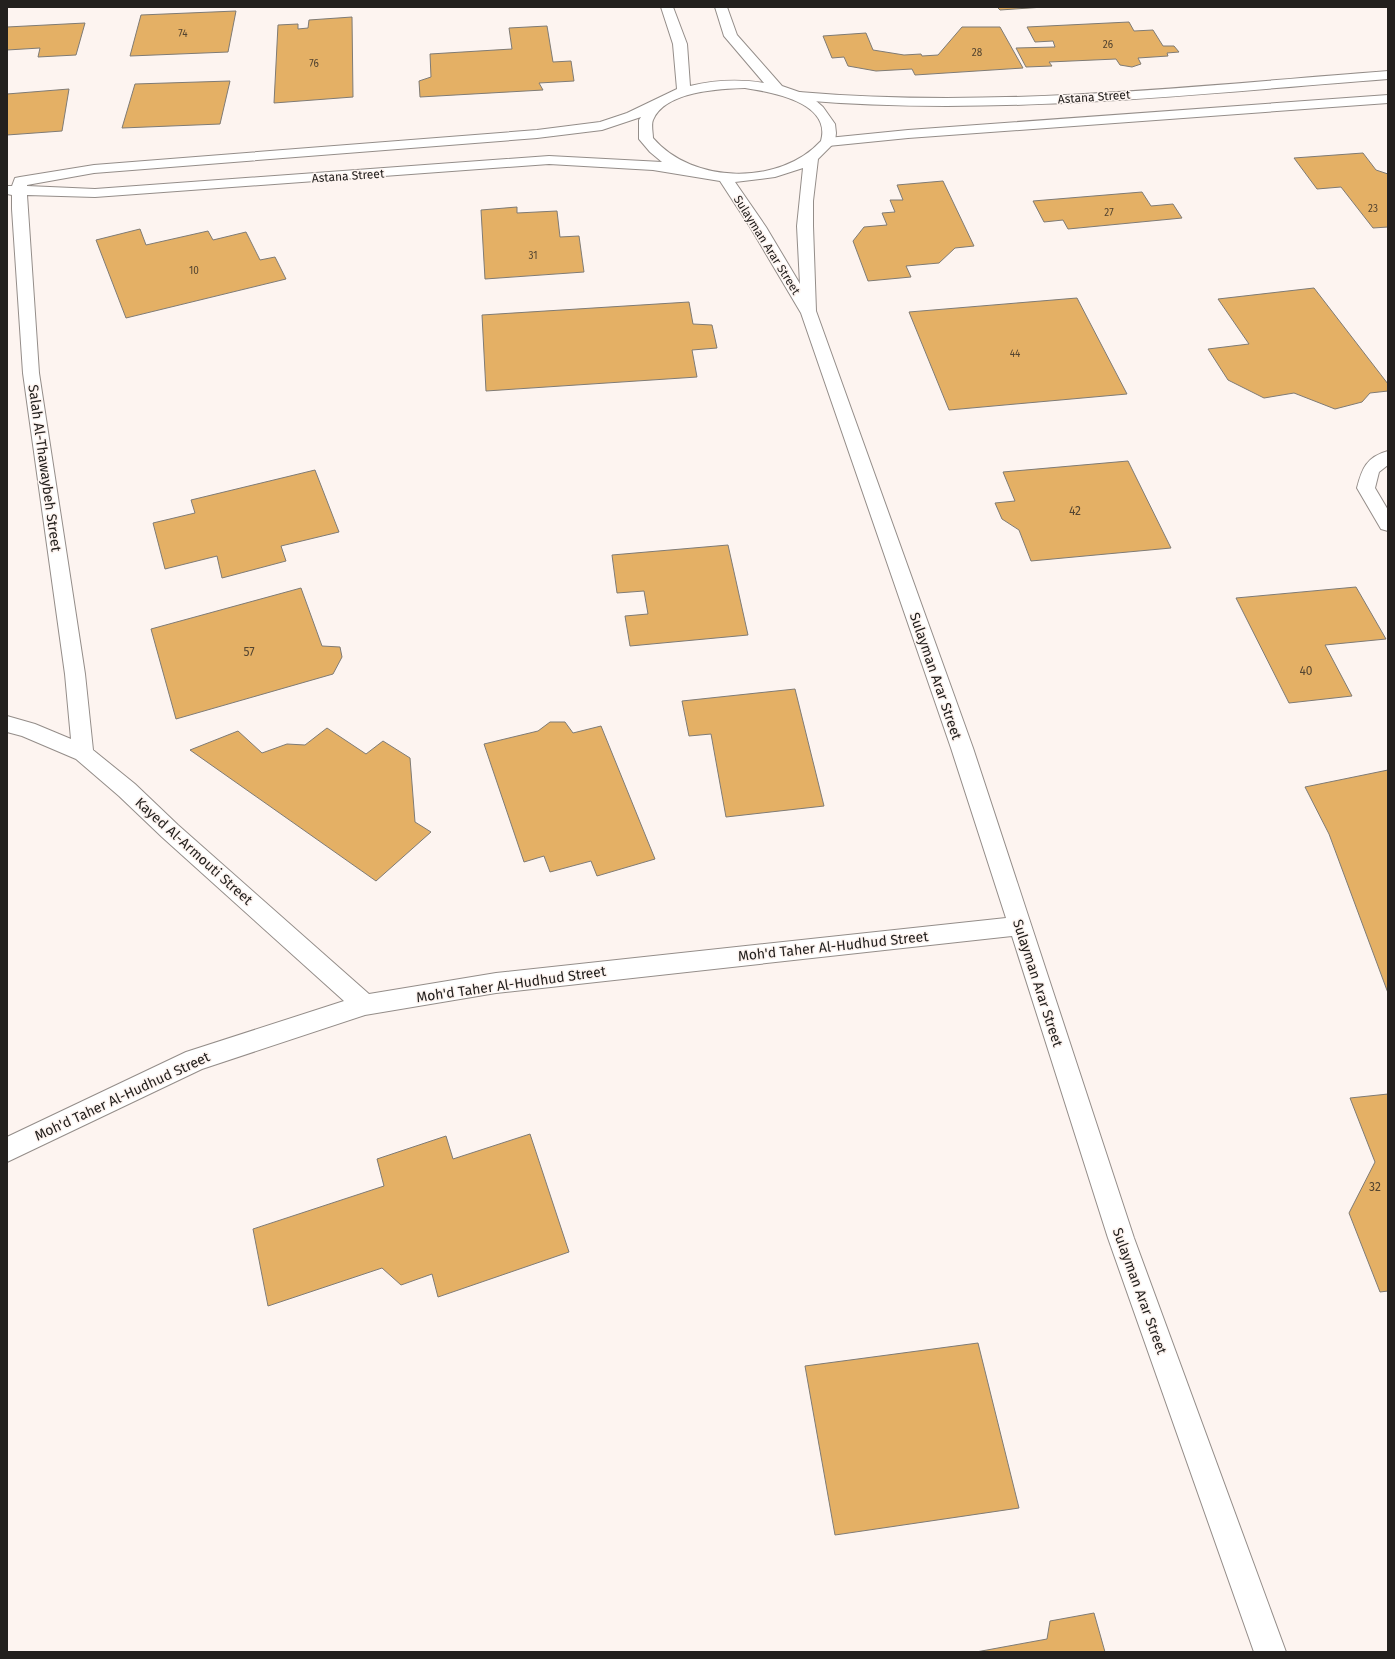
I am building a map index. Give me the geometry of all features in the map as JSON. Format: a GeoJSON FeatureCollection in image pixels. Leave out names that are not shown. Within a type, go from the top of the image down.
{"type":"FeatureCollection","features":[{"type":"Feature","properties":{"kind":"street"},"geometry":{"type":"LineString","coordinates":[[667,7],[680,44],[684,91]]}},
{"type":"Feature","properties":{"kind":"street"},"geometry":{"type":"LineString","coordinates":[[722,7],[731,36],[776,88]]}},
{"type":"Feature","properties":{"kind":"street","name":"Astana Street"},"geometry":{"type":"LineString","coordinates":[[13,186],[94,169],[333,152],[602,126],[632,116],[684,91],[713,85],[744,84],[776,88],[799,96],[902,102],[983,103],[1084,98],[1388,75]]}},
{"type":"Feature","properties":{"kind":"street"},"geometry":{"type":"LineString","coordinates":[[659,104],[646,120],[646,139],[660,156],[688,170],[724,177],[757,177],[788,170],[811,159],[828,142],[829,125],[819,109],[799,96]]}},
{"type":"Feature","properties":{"kind":"street","name":"Astana Street"},"geometry":{"type":"LineString","coordinates":[[828,142],[908,134],[1388,99]]}},
{"type":"Feature","properties":{"kind":"street","name":"Sulayman Arar Street"},"geometry":{"type":"LineString","coordinates":[[809,313],[805,226],[806,201],[811,159]]}},
{"type":"Feature","properties":{"kind":"street","name":"Astana Street"},"geometry":{"type":"LineString","coordinates":[[13,186],[94,193],[549,160],[619,162],[688,170]]}},
{"type":"Feature","properties":{"kind":"street","name":"Sulayman Arar Street"},"geometry":{"type":"LineString","coordinates":[[724,177],[758,227],[809,313],[962,748],[1121,1238],[1272,1648]]}},
{"type":"Feature","properties":{"kind":"street","name":"Salah Al-Thawaybeh Street"},"geometry":{"type":"LineString","coordinates":[[13,186],[31,373],[76,674],[83,753]]}},
{"type":"Feature","properties":{"kind":"street"},"geometry":{"type":"LineString","coordinates":[[1388,457],[1371,469],[1366,488],[1388,525]]}},
{"type":"Feature","properties":{"kind":"street","name":"Kayed Al-Armouti Street"},"geometry":{"type":"LineString","coordinates":[[7,724],[28,730],[83,753],[127,790],[170,831],[365,1005]]}},
{"type":"Feature","properties":{"kind":"street","name":"Moh'd Taher Al-Hudhud Street"},"geometry":{"type":"LineString","coordinates":[[7,1150],[195,1060],[365,1005],[496,983],[1019,926]]}},
{"type":"Feature","properties":{"kind":"building"},"geometry":{"type":"Polygon","coordinates":[[[997,7],[1044,7],[1000,10],[997,7]]]}},
{"type":"Feature","properties":{"kind":"building"},"geometry":{"type":"Polygon","coordinates":[[[236,11],[228,52],[130,56],[141,15],[236,11]]]}},
{"type":"Feature","properties":{"kind":"building"},"geometry":{"type":"Polygon","coordinates":[[[352,17],[353,97],[274,103],[278,25],[298,24],[298,29],[308,28],[309,20],[352,17]]]}},
{"type":"Feature","properties":{"kind":"building"},"geometry":{"type":"Polygon","coordinates":[[[1129,22],[1134,31],[1153,30],[1163,46],[1174,46],[1179,52],[1167,53],[1168,56],[1138,58],[1141,64],[1132,67],[1120,65],[1116,59],[1049,62],[1052,66],[1026,67],[1016,48],[1055,47],[1053,41],[1035,42],[1027,27],[1129,22]]]}},
{"type":"Feature","properties":{"kind":"building"},"geometry":{"type":"Polygon","coordinates":[[[85,23],[76,55],[38,57],[40,48],[7,50],[7,27],[85,23]]]}},
{"type":"Feature","properties":{"kind":"building"},"geometry":{"type":"Polygon","coordinates":[[[547,26],[553,62],[571,61],[574,81],[539,83],[543,90],[420,97],[419,81],[431,77],[430,54],[512,49],[509,28],[547,26]]]}},
{"type":"Feature","properties":{"kind":"building"},"geometry":{"type":"Polygon","coordinates":[[[962,27],[1000,27],[1023,68],[915,75],[912,69],[876,71],[848,66],[844,57],[832,58],[823,36],[866,33],[873,50],[904,55],[938,55],[962,27]]]}},
{"type":"Feature","properties":{"kind":"building"},"geometry":{"type":"Polygon","coordinates":[[[230,81],[220,124],[122,128],[135,84],[230,81]]]}},
{"type":"Feature","properties":{"kind":"building"},"geometry":{"type":"Polygon","coordinates":[[[69,89],[62,131],[7,135],[7,94],[69,89]]]}},
{"type":"Feature","properties":{"kind":"building"},"geometry":{"type":"Polygon","coordinates":[[[1363,153],[1376,170],[1388,174],[1388,227],[1373,228],[1341,187],[1317,189],[1294,158],[1363,153]]]}},
{"type":"Feature","properties":{"kind":"building"},"geometry":{"type":"Polygon","coordinates":[[[943,181],[974,246],[955,248],[939,263],[906,266],[911,277],[868,281],[853,241],[864,227],[887,225],[882,213],[895,212],[890,200],[903,200],[897,185],[943,181]]]}},
{"type":"Feature","properties":{"kind":"building"},"geometry":{"type":"Polygon","coordinates":[[[1142,192],[1151,206],[1173,204],[1182,218],[1068,229],[1063,220],[1044,222],[1033,201],[1142,192]]]}},
{"type":"Feature","properties":{"kind":"building"},"geometry":{"type":"Polygon","coordinates":[[[517,207],[517,213],[557,211],[560,237],[579,236],[584,272],[485,279],[481,210],[517,207]]]}},
{"type":"Feature","properties":{"kind":"building"},"geometry":{"type":"Polygon","coordinates":[[[140,229],[146,245],[208,231],[213,240],[246,232],[260,260],[275,257],[286,279],[126,318],[96,240],[140,229]]]}},
{"type":"Feature","properties":{"kind":"building"},"geometry":{"type":"Polygon","coordinates":[[[1314,288],[1388,384],[1388,391],[1370,393],[1362,402],[1335,409],[1294,393],[1264,398],[1228,380],[1208,349],[1249,344],[1218,299],[1314,288]]]}},
{"type":"Feature","properties":{"kind":"building"},"geometry":{"type":"Polygon","coordinates":[[[1077,298],[1127,394],[949,410],[909,312],[1077,298]]]}},
{"type":"Feature","properties":{"kind":"building"},"geometry":{"type":"Polygon","coordinates":[[[689,302],[693,324],[712,325],[717,348],[692,350],[697,377],[486,391],[482,315],[689,302]]]}},
{"type":"Feature","properties":{"kind":"building"},"geometry":{"type":"Polygon","coordinates":[[[1128,461],[1171,548],[1031,561],[1019,530],[1002,519],[995,503],[1015,501],[1003,472],[1128,461]]]}},
{"type":"Feature","properties":{"kind":"building"},"geometry":{"type":"Polygon","coordinates":[[[315,470],[339,532],[281,546],[286,561],[222,578],[217,556],[165,569],[153,523],[195,513],[191,500],[315,470]]]}},
{"type":"Feature","properties":{"kind":"building"},"geometry":{"type":"Polygon","coordinates":[[[728,545],[748,635],[630,646],[625,616],[648,614],[644,591],[617,593],[612,555],[728,545]]]}},
{"type":"Feature","properties":{"kind":"building"},"geometry":{"type":"Polygon","coordinates":[[[1356,587],[1386,639],[1325,645],[1352,696],[1289,703],[1236,598],[1356,587]]]}},
{"type":"Feature","properties":{"kind":"building"},"geometry":{"type":"Polygon","coordinates":[[[301,588],[322,646],[340,647],[342,657],[333,674],[176,719],[151,629],[301,588]]]}},
{"type":"Feature","properties":{"kind":"building"},"geometry":{"type":"Polygon","coordinates":[[[795,689],[824,806],[726,817],[711,734],[689,736],[682,701],[795,689]]]}},
{"type":"Feature","properties":{"kind":"building"},"geometry":{"type":"Polygon","coordinates":[[[550,722],[565,722],[573,733],[601,726],[655,859],[597,876],[591,861],[550,872],[544,856],[524,862],[484,744],[538,731],[550,722]]]}},
{"type":"Feature","properties":{"kind":"building"},"geometry":{"type":"Polygon","coordinates":[[[327,728],[366,754],[383,741],[410,758],[415,822],[431,832],[376,881],[190,750],[238,731],[262,753],[287,744],[305,745],[327,728]]]}},
{"type":"Feature","properties":{"kind":"building"},"geometry":{"type":"Polygon","coordinates":[[[1388,770],[1388,993],[1329,834],[1305,787],[1388,770]]]}},
{"type":"Feature","properties":{"kind":"building"},"geometry":{"type":"Polygon","coordinates":[[[1388,1094],[1388,1291],[1380,1292],[1349,1213],[1375,1162],[1350,1098],[1388,1094]]]}},
{"type":"Feature","properties":{"kind":"building"},"geometry":{"type":"Polygon","coordinates":[[[530,1134],[569,1252],[438,1297],[432,1274],[401,1285],[382,1268],[268,1306],[253,1229],[384,1186],[377,1159],[446,1136],[453,1159],[530,1134]]]}},
{"type":"Feature","properties":{"kind":"building"},"geometry":{"type":"Polygon","coordinates":[[[978,1343],[1019,1508],[835,1535],[805,1366],[978,1343]]]}},
{"type":"Feature","properties":{"kind":"building"},"geometry":{"type":"Polygon","coordinates":[[[1094,1613],[1105,1652],[976,1652],[1047,1639],[1050,1621],[1094,1613]]]}}]}
